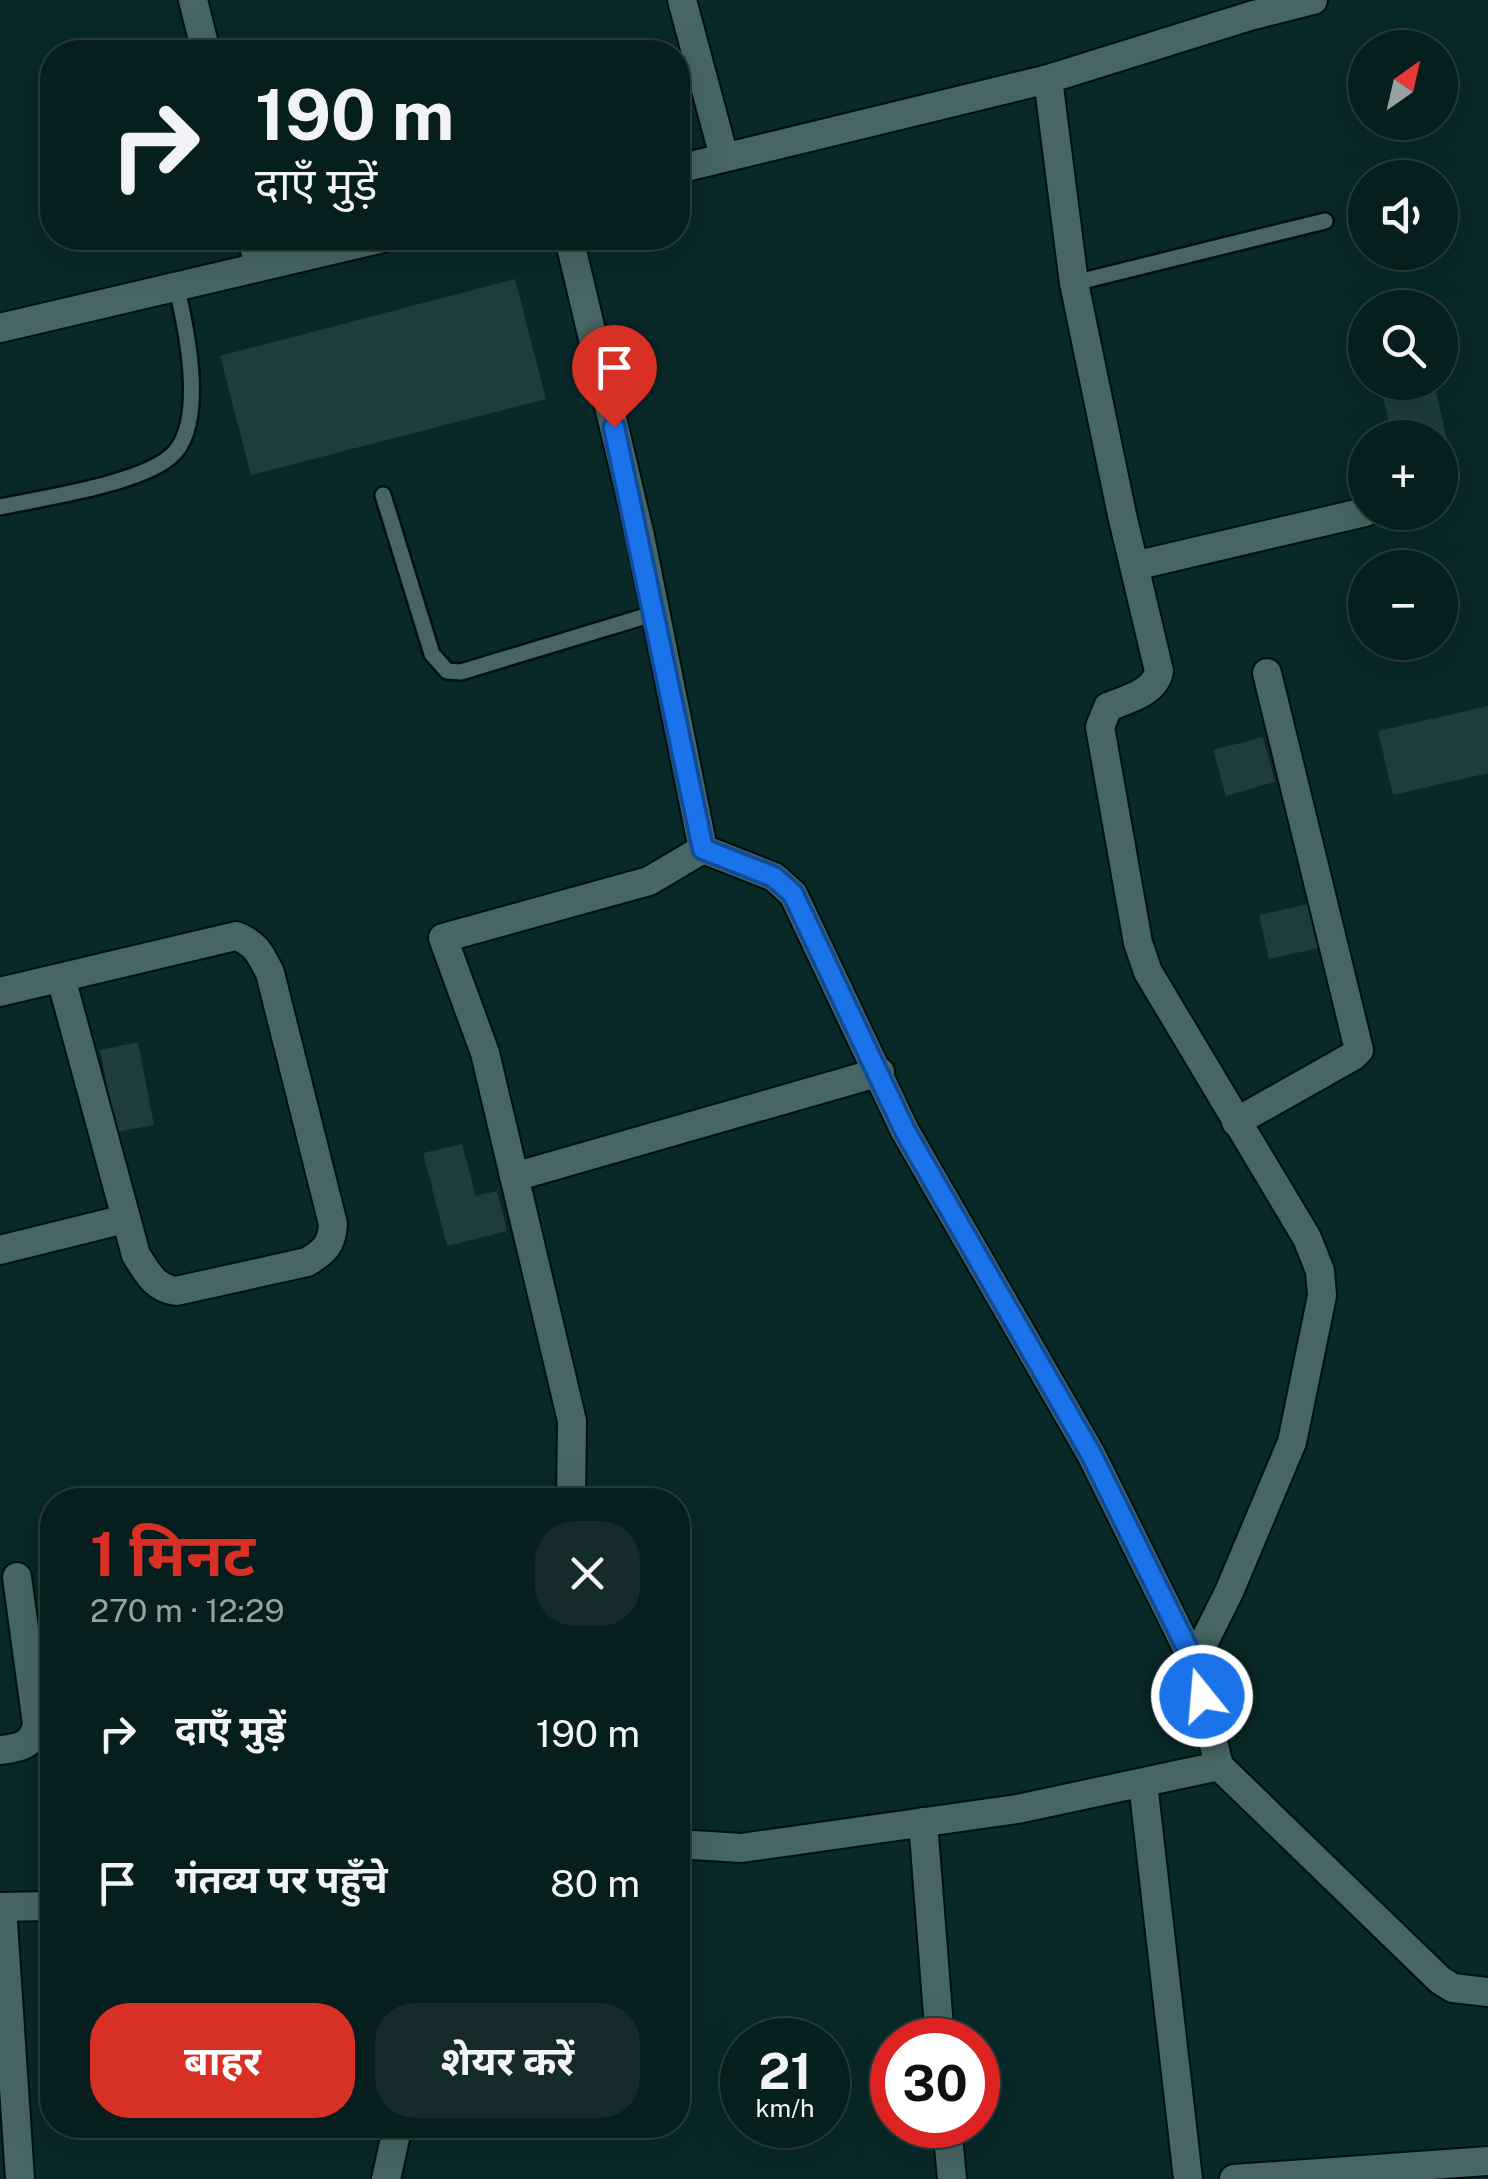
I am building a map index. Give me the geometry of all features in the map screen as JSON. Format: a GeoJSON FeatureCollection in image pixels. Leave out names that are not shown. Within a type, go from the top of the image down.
{"type":"FeatureCollection","features":[{"type":"Feature","properties":{"kind":"street"},"geometry":{"type":"LineString","coordinates":[[193,0],[203,40]]}},
{"type":"Feature","properties":{"kind":"street"},"geometry":{"type":"LineString","coordinates":[[682,0],[724,158]]}},
{"type":"Feature","properties":{"kind":"street"},"geometry":{"type":"LineString","coordinates":[[690,166],[1048,79],[1249,8],[1313,0]]}},
{"type":"Feature","properties":{"kind":"street"},"geometry":{"type":"LineString","coordinates":[[1048,79],[1074,283],[1159,671],[1157,683],[1108,708],[1100,727],[1138,942],[1148,972],[1308,1238],[1320,1271],[1322,1296],[1292,1442],[1229,1592],[1194,1662]]}},
{"type":"Feature","properties":{"kind":"street"},"geometry":{"type":"LineString","coordinates":[[255,250],[259,266]]}},
{"type":"Feature","properties":{"kind":"street"},"geometry":{"type":"LineString","coordinates":[[0,328],[329,250]]}},
{"type":"Feature","properties":{"kind":"street"},"geometry":{"type":"LineString","coordinates":[[573,250],[656,613],[703,849]]}},
{"type":"Feature","properties":{"kind":"street"},"geometry":{"type":"LineString","coordinates":[[1134,566],[1348,516]]}},
{"type":"Feature","properties":{"kind":"street"},"geometry":{"type":"LineString","coordinates":[[1236,1122],[1359,1050],[1267,672]]}},
{"type":"Feature","properties":{"kind":"street"},"geometry":{"type":"LineString","coordinates":[[703,849],[774,877],[793,894],[905,1131],[1091,1454],[1194,1662],[1219,1766],[1440,1980],[1454,1988],[1488,1992]]}},
{"type":"Feature","properties":{"kind":"street"},"geometry":{"type":"LineString","coordinates":[[571,1488],[572,1421],[485,1053],[443,938],[649,880],[703,849]]}},
{"type":"Feature","properties":{"kind":"street"},"geometry":{"type":"LineString","coordinates":[[0,992],[236,936],[248,940],[270,973],[333,1224],[332,1240],[324,1252],[307,1262],[176,1291],[162,1289],[154,1282],[136,1255],[61,978]]}},
{"type":"Feature","properties":{"kind":"street"},"geometry":{"type":"LineString","coordinates":[[514,1177],[880,1072]]}},
{"type":"Feature","properties":{"kind":"street"},"geometry":{"type":"LineString","coordinates":[[0,1250],[125,1219]]}},
{"type":"Feature","properties":{"kind":"street"},"geometry":{"type":"LineString","coordinates":[[0,1750],[22,1747],[31,1740],[37,1724],[18,1576]]}},
{"type":"Feature","properties":{"kind":"street"},"geometry":{"type":"LineString","coordinates":[[690,1845],[741,1848],[1017,1809],[1219,1766]]}},
{"type":"Feature","properties":{"kind":"street"},"geometry":{"type":"LineString","coordinates":[[1143,1783],[1188,2179]]}},
{"type":"Feature","properties":{"kind":"street"},"geometry":{"type":"LineString","coordinates":[[923,1822],[938,2018]]}},
{"type":"Feature","properties":{"kind":"street"},"geometry":{"type":"LineString","coordinates":[[20,2179],[1,1907],[40,1906]]}},
{"type":"Feature","properties":{"kind":"street"},"geometry":{"type":"LineString","coordinates":[[386,2179],[395,2138]]}},
{"type":"Feature","properties":{"kind":"street"},"geometry":{"type":"LineString","coordinates":[[949,2148],[952,2179]]}},
{"type":"Feature","properties":{"kind":"street"},"geometry":{"type":"LineString","coordinates":[[1234,2179],[1488,2161]]}},
{"type":"Feature","properties":{"kind":"lane"},"geometry":{"type":"LineString","coordinates":[[1074,283],[1325,220]]}},
{"type":"Feature","properties":{"kind":"lane"},"geometry":{"type":"LineString","coordinates":[[0,507],[132,476],[171,457],[182,440],[189,416],[191,345],[176,286]]}},
{"type":"Feature","properties":{"kind":"lane"},"geometry":{"type":"LineString","coordinates":[[383,496],[432,654],[447,671],[460,672],[656,613]]}},
{"type":"Feature","properties":{"kind":"building"},"geometry":{"type":"Polygon","coordinates":[[[515,279],[546,399],[251,475],[220,356],[515,279]]]}},
{"type":"Feature","properties":{"kind":"building"},"geometry":{"type":"Polygon","coordinates":[[[1384,400],[1438,400],[1443,420],[1388,420],[1384,400]]]}},
{"type":"Feature","properties":{"kind":"building"},"geometry":{"type":"Polygon","coordinates":[[[1488,706],[1488,773],[1393,795],[1378,731],[1488,706]]]}},
{"type":"Feature","properties":{"kind":"building"},"geometry":{"type":"Polygon","coordinates":[[[1263,737],[1275,782],[1226,796],[1213,750],[1263,737]]]}},
{"type":"Feature","properties":{"kind":"building"},"geometry":{"type":"Polygon","coordinates":[[[1327,900],[1337,944],[1269,959],[1259,915],[1327,900]]]}},
{"type":"Feature","properties":{"kind":"building"},"geometry":{"type":"Polygon","coordinates":[[[138,1042],[154,1125],[116,1132],[100,1050],[138,1042]]]}},
{"type":"Feature","properties":{"kind":"building"},"geometry":{"type":"Polygon","coordinates":[[[462,1144],[476,1196],[497,1191],[507,1231],[447,1246],[423,1153],[462,1144]]]}},
{"type":"Feature","properties":{"kind":"route"},"geometry":{"type":"LineString","coordinates":[[614,427],[703,849],[774,877],[793,894],[905,1131],[1091,1454],[1194,1662],[1202,1696]]}}]}
